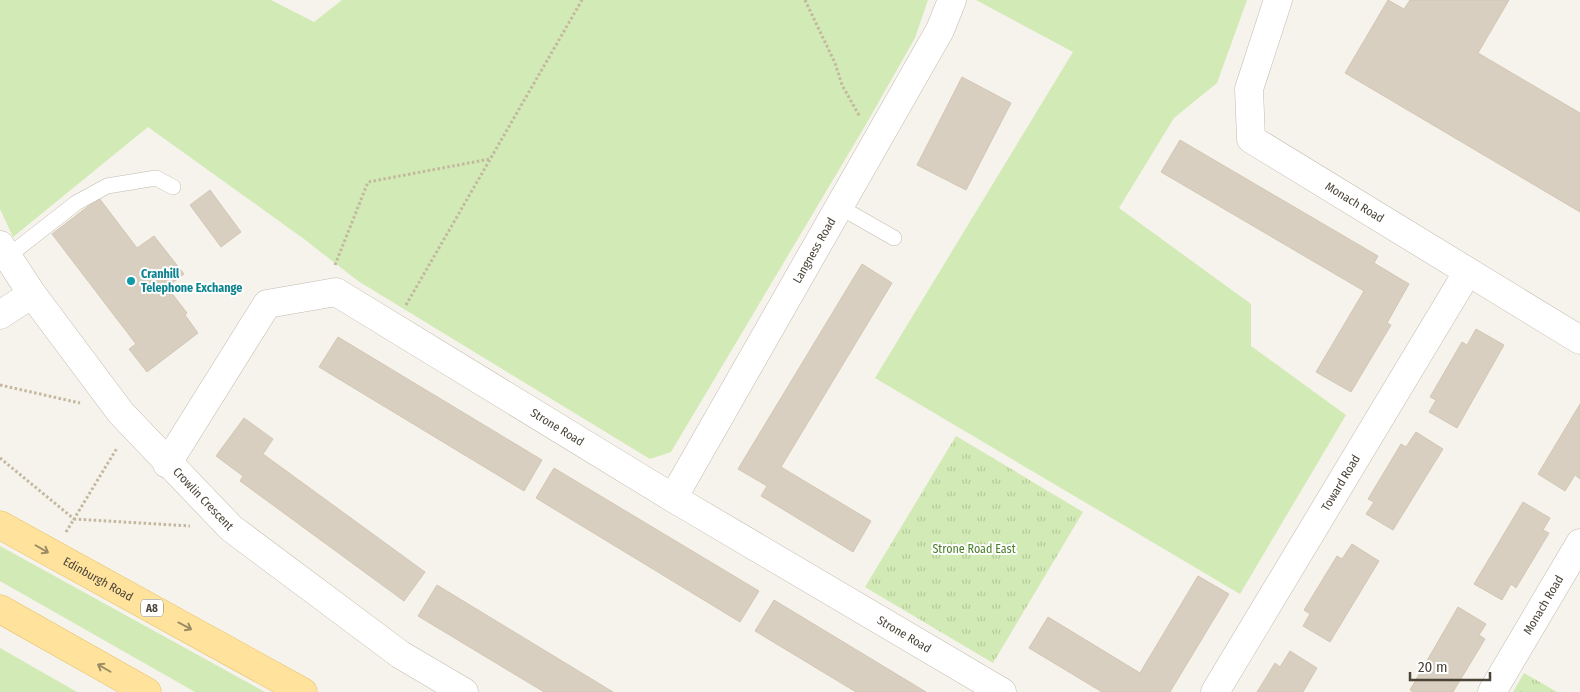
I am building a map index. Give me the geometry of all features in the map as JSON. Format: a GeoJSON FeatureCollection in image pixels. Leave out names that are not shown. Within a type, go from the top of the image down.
{"type":"FeatureCollection","features":[{"type":"Feature","properties":{"kind":"main road","name":"Edinburgh Road"},"geometry":{"type":"LineString","coordinates":[[0,525],[303,692]]}},
{"type":"Feature","properties":{"kind":"main road"},"geometry":{"type":"LineString","coordinates":[[0,609],[147,692]]}},
{"type":"Feature","properties":{"kind":"street","name":"Langness Road"},"geometry":{"type":"LineString","coordinates":[[673,498],[940,30],[952,0]]}},
{"type":"Feature","properties":{"kind":"street","name":"Monach Road"},"geometry":{"type":"LineString","coordinates":[[1278,0],[1249,89],[1251,139],[1467,273],[1580,340]]}},
{"type":"Feature","properties":{"kind":"street","name":"Crowlin Crescent"},"geometry":{"type":"LineString","coordinates":[[4,251],[32,294],[126,419],[167,464],[231,528],[401,655],[464,692]]}},
{"type":"Feature","properties":{"kind":"street","name":"Toward Road"},"geometry":{"type":"LineString","coordinates":[[1215,692],[1467,273]]}},
{"type":"Feature","properties":{"kind":"street","name":"Strone Road"},"geometry":{"type":"LineString","coordinates":[[167,464],[267,304],[336,292],[673,498],[1002,692]]}},
{"type":"Feature","properties":{"kind":"street"},"geometry":{"type":"LineString","coordinates":[[0,315],[32,294]]}},
{"type":"Feature","properties":{"kind":"street","name":"Monach Road"},"geometry":{"type":"LineString","coordinates":[[1492,692],[1580,543]]}},
{"type":"Feature","properties":{"kind":"lane"},"geometry":{"type":"LineString","coordinates":[[4,251],[76,203],[107,186],[156,178],[173,187]]}},
{"type":"Feature","properties":{"kind":"lane"},"geometry":{"type":"LineString","coordinates":[[838,206],[894,238]]}},
{"type":"Feature","properties":{"kind":"path"},"geometry":{"type":"LineString","coordinates":[[393,327],[582,0]]}},
{"type":"Feature","properties":{"kind":"path"},"geometry":{"type":"LineString","coordinates":[[806,0],[835,62],[842,84],[874,144]]}},
{"type":"Feature","properties":{"kind":"path"},"geometry":{"type":"LineString","coordinates":[[323,294],[368,182],[490,159]]}},
{"type":"Feature","properties":{"kind":"path"},"geometry":{"type":"LineString","coordinates":[[0,385],[126,419],[53,555]]}},
{"type":"Feature","properties":{"kind":"path"},"geometry":{"type":"LineString","coordinates":[[0,458],[74,519],[231,528]]}},
{"type":"Feature","properties":{"kind":"green space"},"geometry":{"type":"Polygon","coordinates":[[[0,0],[271,0],[314,22],[342,0],[928,0],[915,38],[865,126],[671,452],[650,459],[358,281],[304,239],[148,127],[13,237],[0,209],[0,0]]]}},
{"type":"Feature","properties":{"kind":"green space"},"geometry":{"type":"Polygon","coordinates":[[[976,0],[1247,0],[1217,83],[1174,118],[1119,208],[1251,304],[1251,346],[1346,415],[1240,594],[875,378],[1073,52],[976,0]]]}},
{"type":"Feature","properties":{"kind":"green space","name":"Strone Road East"},"geometry":{"type":"Polygon","coordinates":[[[956,436],[1083,512],[993,663],[865,587],[956,436]]]}},
{"type":"Feature","properties":{"kind":"green space"},"geometry":{"type":"Polygon","coordinates":[[[0,546],[265,692],[195,692],[0,581],[0,546]]]}},
{"type":"Feature","properties":{"kind":"green space"},"geometry":{"type":"Polygon","coordinates":[[[0,648],[77,692],[0,692],[0,648]]]}},
{"type":"Feature","properties":{"kind":"green space"},"geometry":{"type":"Polygon","coordinates":[[[1524,673],[1557,692],[1513,692],[1524,673]]]}},
{"type":"Feature","properties":{"kind":"building"},"geometry":{"type":"Polygon","coordinates":[[[1388,0],[1404,9],[1410,0],[1509,0],[1478,53],[1580,113],[1580,212],[1345,73],[1388,0]]]}},
{"type":"Feature","properties":{"kind":"building"},"geometry":{"type":"Polygon","coordinates":[[[962,77],[1011,103],[966,190],[917,165],[962,77]]]}},
{"type":"Feature","properties":{"kind":"building"},"geometry":{"type":"Polygon","coordinates":[[[1180,140],[1378,256],[1374,263],[1409,284],[1387,323],[1391,325],[1351,392],[1316,372],[1364,291],[1161,172],[1180,140]]]}},
{"type":"Feature","properties":{"kind":"building"},"geometry":{"type":"Polygon","coordinates":[[[210,190],[241,232],[221,247],[190,205],[210,190]]]}},
{"type":"Feature","properties":{"kind":"building","name":"Cranhill Telephone Exchange"},"geometry":{"type":"Polygon","coordinates":[[[99,198],[137,248],[154,236],[184,274],[167,287],[187,313],[185,315],[198,333],[147,372],[129,349],[136,344],[52,234],[99,198]]]}},
{"type":"Feature","properties":{"kind":"building"},"geometry":{"type":"Polygon","coordinates":[[[862,264],[892,283],[781,467],[871,521],[853,552],[761,496],[767,486],[738,469],[862,264]]]}},
{"type":"Feature","properties":{"kind":"building"},"geometry":{"type":"Polygon","coordinates":[[[1476,329],[1504,345],[1457,428],[1429,412],[1436,400],[1430,397],[1462,342],[1467,345],[1476,329]]]}},
{"type":"Feature","properties":{"kind":"building"},"geometry":{"type":"Polygon","coordinates":[[[338,337],[542,460],[524,491],[319,367],[338,337]]]}},
{"type":"Feature","properties":{"kind":"building"},"geometry":{"type":"Polygon","coordinates":[[[1580,404],[1580,479],[1575,475],[1565,491],[1538,474],[1580,404]]]}},
{"type":"Feature","properties":{"kind":"building"},"geometry":{"type":"Polygon","coordinates":[[[244,418],[273,439],[263,454],[425,572],[404,601],[240,481],[243,476],[216,456],[244,418]]]}},
{"type":"Feature","properties":{"kind":"building"},"geometry":{"type":"Polygon","coordinates":[[[1416,432],[1443,449],[1393,530],[1366,514],[1374,502],[1368,499],[1401,444],[1406,447],[1416,432]]]}},
{"type":"Feature","properties":{"kind":"building"},"geometry":{"type":"Polygon","coordinates":[[[554,468],[759,591],[740,622],[536,498],[554,468]]]}},
{"type":"Feature","properties":{"kind":"building"},"geometry":{"type":"Polygon","coordinates":[[[1523,502],[1550,518],[1543,530],[1549,533],[1516,588],[1511,584],[1502,600],[1474,584],[1523,502]]]}},
{"type":"Feature","properties":{"kind":"building"},"geometry":{"type":"Polygon","coordinates":[[[1352,544],[1379,561],[1330,642],[1303,626],[1310,614],[1304,610],[1337,556],[1342,559],[1352,544]]]}},
{"type":"Feature","properties":{"kind":"building"},"geometry":{"type":"Polygon","coordinates":[[[1198,576],[1229,594],[1170,692],[1102,692],[1029,648],[1048,617],[1140,673],[1198,576]]]}},
{"type":"Feature","properties":{"kind":"building"},"geometry":{"type":"Polygon","coordinates":[[[437,585],[613,692],[544,692],[418,616],[437,585]]]}},
{"type":"Feature","properties":{"kind":"building"},"geometry":{"type":"Polygon","coordinates":[[[774,600],[926,692],[856,692],[755,631],[774,600]]]}},
{"type":"Feature","properties":{"kind":"building"},"geometry":{"type":"Polygon","coordinates":[[[1458,607],[1486,624],[1479,635],[1485,639],[1453,692],[1414,692],[1410,690],[1458,607]]]}},
{"type":"Feature","properties":{"kind":"building"},"geometry":{"type":"Polygon","coordinates":[[[1290,651],[1317,668],[1303,692],[1257,692],[1275,663],[1280,667],[1290,651]]]}},
{"type":"Feature","properties":{"kind":"place","name":"Cranhill Telephone Exchange"},"geometry":{"type":"Point","coordinates":[131,281]}}]}
